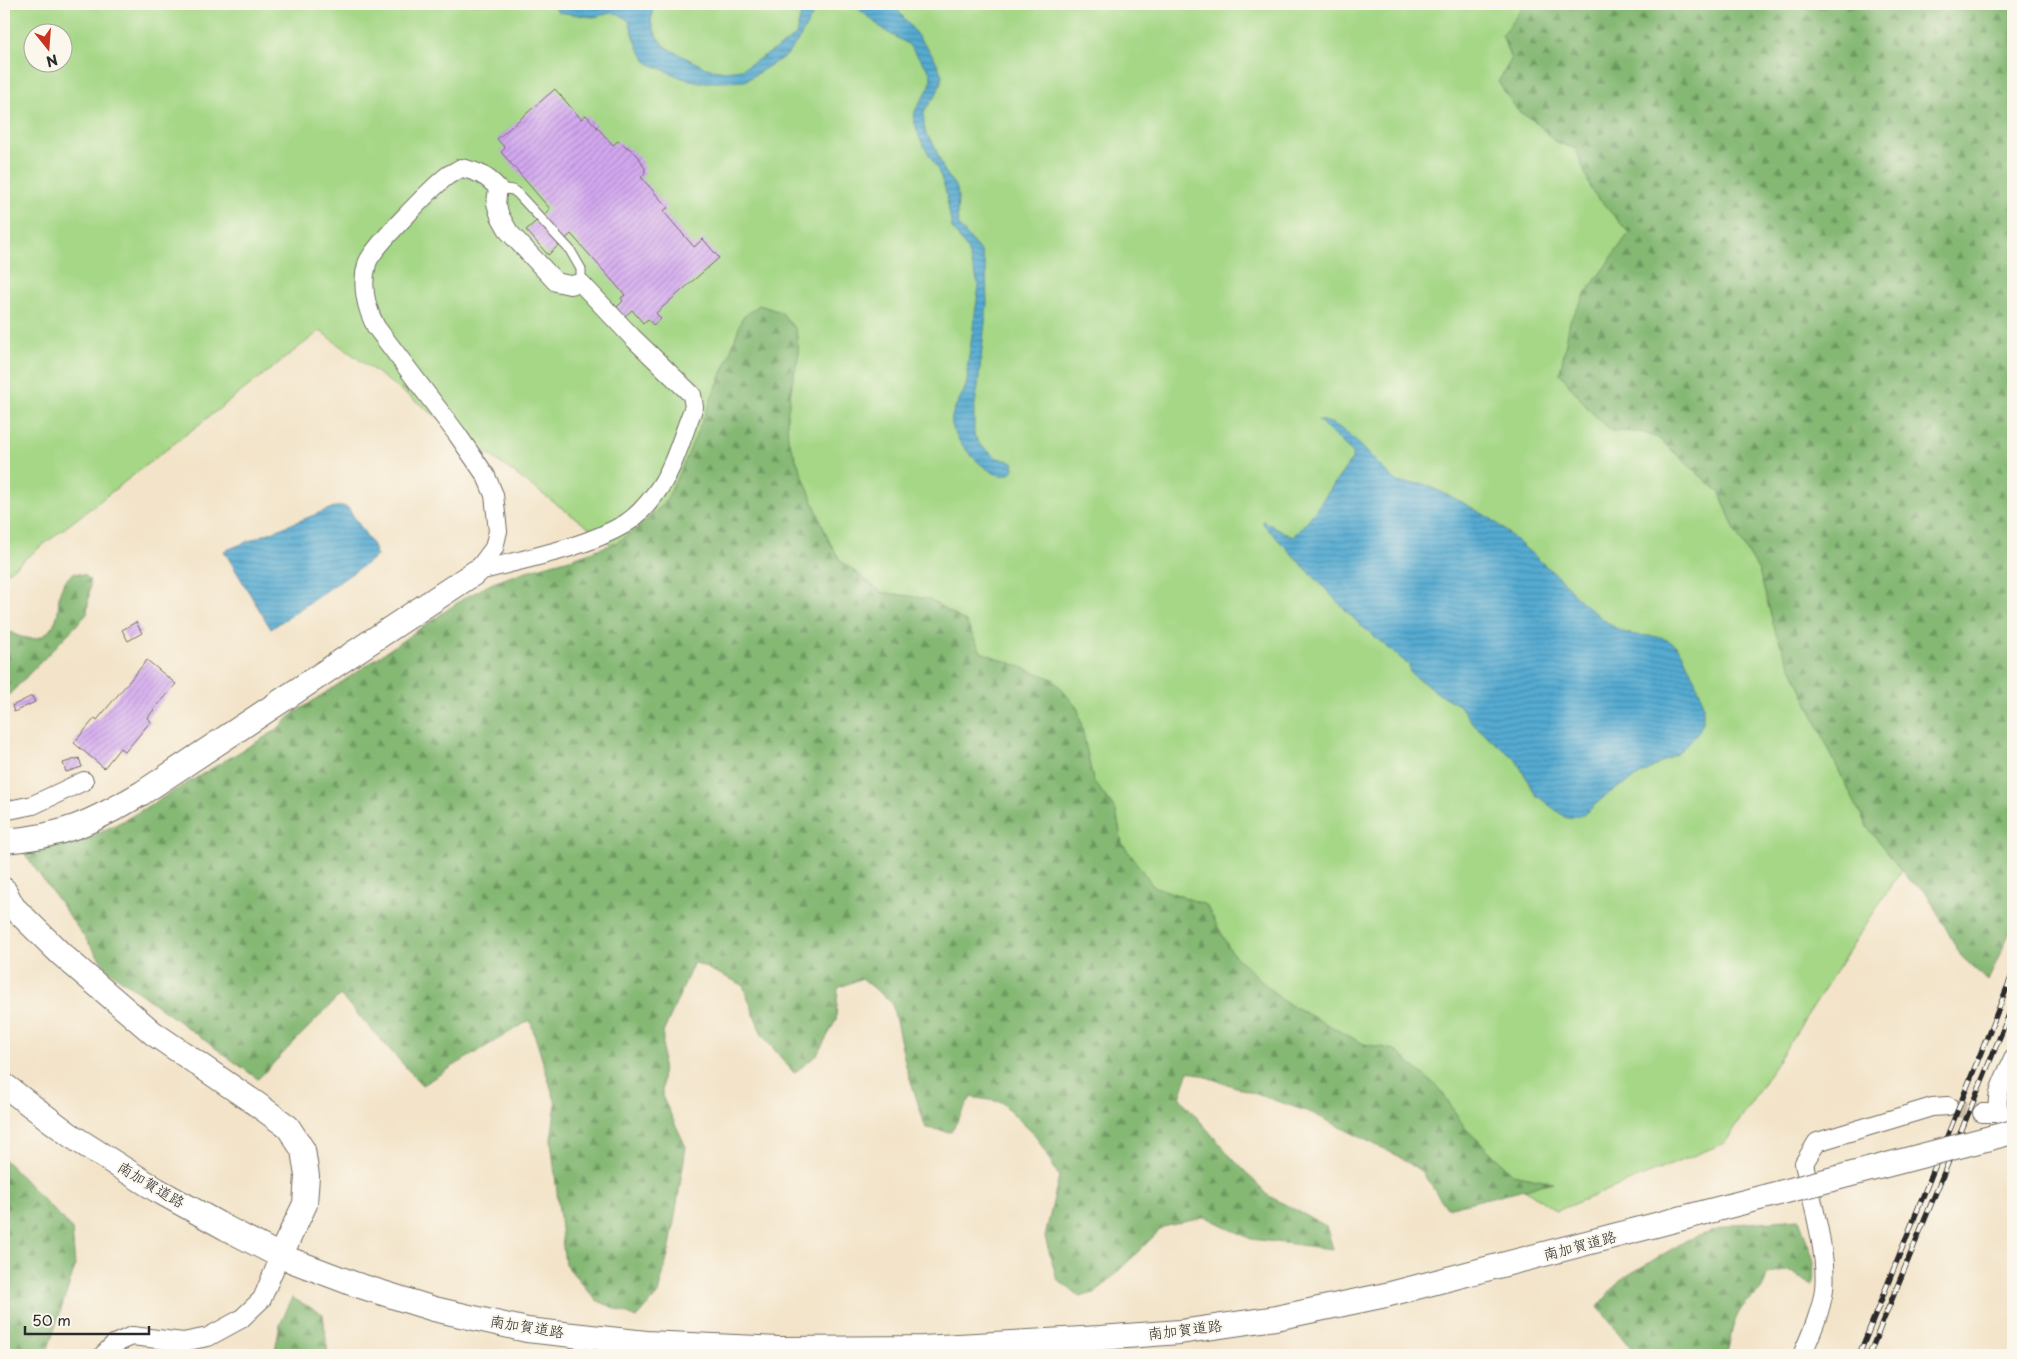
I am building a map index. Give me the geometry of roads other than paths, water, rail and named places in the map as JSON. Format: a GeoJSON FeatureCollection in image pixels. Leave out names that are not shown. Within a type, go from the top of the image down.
{"type":"FeatureCollection","features":[{"type":"Feature","properties":{"kind":"main road"},"geometry":{"type":"LineString","coordinates":[[4,841],[41,837],[62,832],[101,817],[142,793],[476,572]]}},
{"type":"Feature","properties":{"kind":"main road"},"geometry":{"type":"LineString","coordinates":[[4,890],[13,907],[61,954],[153,1033],[258,1104],[288,1128],[302,1150],[308,1176],[305,1204],[280,1256]]}},
{"type":"Feature","properties":{"kind":"main road","name":"南加賀道路"},"geometry":{"type":"LineString","coordinates":[[4,1085],[70,1135],[157,1190],[280,1256],[354,1284],[434,1309],[527,1330],[665,1344],[779,1348],[923,1348],[1100,1338],[1180,1332],[1276,1318],[1396,1293],[1779,1193],[2009,1125]]}},
{"type":"Feature","properties":{"kind":"street"},"geometry":{"type":"LineString","coordinates":[[461,168],[477,171],[498,188],[496,202],[508,232],[556,282],[570,285],[581,283],[632,337],[692,395],[694,407],[660,486],[641,510],[626,523],[584,542],[476,572],[494,548],[498,531],[494,496],[486,476],[457,434],[376,327],[369,313],[364,287],[367,262],[389,234],[449,175],[461,168]]}},
{"type":"Feature","properties":{"kind":"street"},"geometry":{"type":"LineString","coordinates":[[4,811],[33,805],[84,781]]}},
{"type":"Feature","properties":{"kind":"street"},"geometry":{"type":"LineString","coordinates":[[2009,1125],[1997,1104],[1999,1092],[2013,1059]]}},
{"type":"Feature","properties":{"kind":"street"},"geometry":{"type":"LineString","coordinates":[[1802,1355],[1817,1319],[1824,1288],[1824,1260],[1804,1163],[1817,1142],[1932,1107],[1948,1106]]}},
{"type":"Feature","properties":{"kind":"street"},"geometry":{"type":"LineString","coordinates":[[1982,1113],[2009,1125]]}},
{"type":"Feature","properties":{"kind":"street"},"geometry":{"type":"LineString","coordinates":[[103,1355],[114,1344],[132,1336],[183,1342],[208,1338],[241,1320],[262,1298],[280,1256]]}},
{"type":"Feature","properties":{"kind":"lane"},"geometry":{"type":"LineString","coordinates":[[498,188],[513,190],[518,194],[570,250],[581,269],[581,283]]}},
{"type":"Feature","properties":{"kind":"water"},"geometry":{"type":"Polygon","coordinates":[[[551,4],[653,4],[651,22],[657,37],[667,48],[706,68],[725,71],[742,69],[783,45],[796,35],[802,10],[800,4],[819,4],[799,39],[787,55],[745,81],[700,82],[682,78],[648,63],[638,48],[629,21],[621,15],[611,13],[593,17],[558,12],[551,4]]]}},
{"type":"Feature","properties":{"kind":"water"},"geometry":{"type":"Polygon","coordinates":[[[853,4],[893,4],[934,57],[942,75],[936,95],[924,111],[924,126],[944,170],[957,189],[957,217],[959,226],[981,252],[986,270],[987,304],[974,410],[974,435],[980,445],[997,458],[1013,462],[1014,469],[1008,474],[997,474],[973,457],[960,441],[952,425],[954,411],[965,389],[979,286],[966,247],[952,228],[945,188],[938,170],[920,139],[914,120],[915,111],[930,86],[931,76],[928,69],[908,44],[885,31],[853,4]]]}},
{"type":"Feature","properties":{"kind":"water"},"geometry":{"type":"Polygon","coordinates":[[[1318,420],[1330,423],[1350,435],[1385,471],[1401,483],[1424,484],[1462,502],[1493,520],[1564,582],[1580,601],[1612,626],[1634,635],[1661,637],[1676,645],[1683,654],[1700,692],[1703,722],[1698,733],[1678,753],[1609,793],[1583,815],[1566,818],[1536,795],[1516,760],[1474,725],[1459,705],[1417,679],[1410,672],[1409,665],[1358,623],[1263,524],[1263,521],[1293,537],[1309,519],[1352,459],[1353,453],[1318,420]]]}},
{"type":"Feature","properties":{"kind":"water"},"geometry":{"type":"Polygon","coordinates":[[[343,506],[348,508],[372,544],[377,556],[271,629],[224,551],[334,507],[343,506]]]}},
{"type":"Feature","properties":{"kind":"tunnel"},"geometry":{"type":"LineString","coordinates":[[1948,1106],[1982,1113]]}},
{"type":"Feature","properties":{"kind":"railway"},"geometry":{"type":"LineString","coordinates":[[1859,1355],[2013,973]]}},
{"type":"Feature","properties":{"kind":"railway"},"geometry":{"type":"LineString","coordinates":[[1869,1355],[2013,1005]]}}]}
